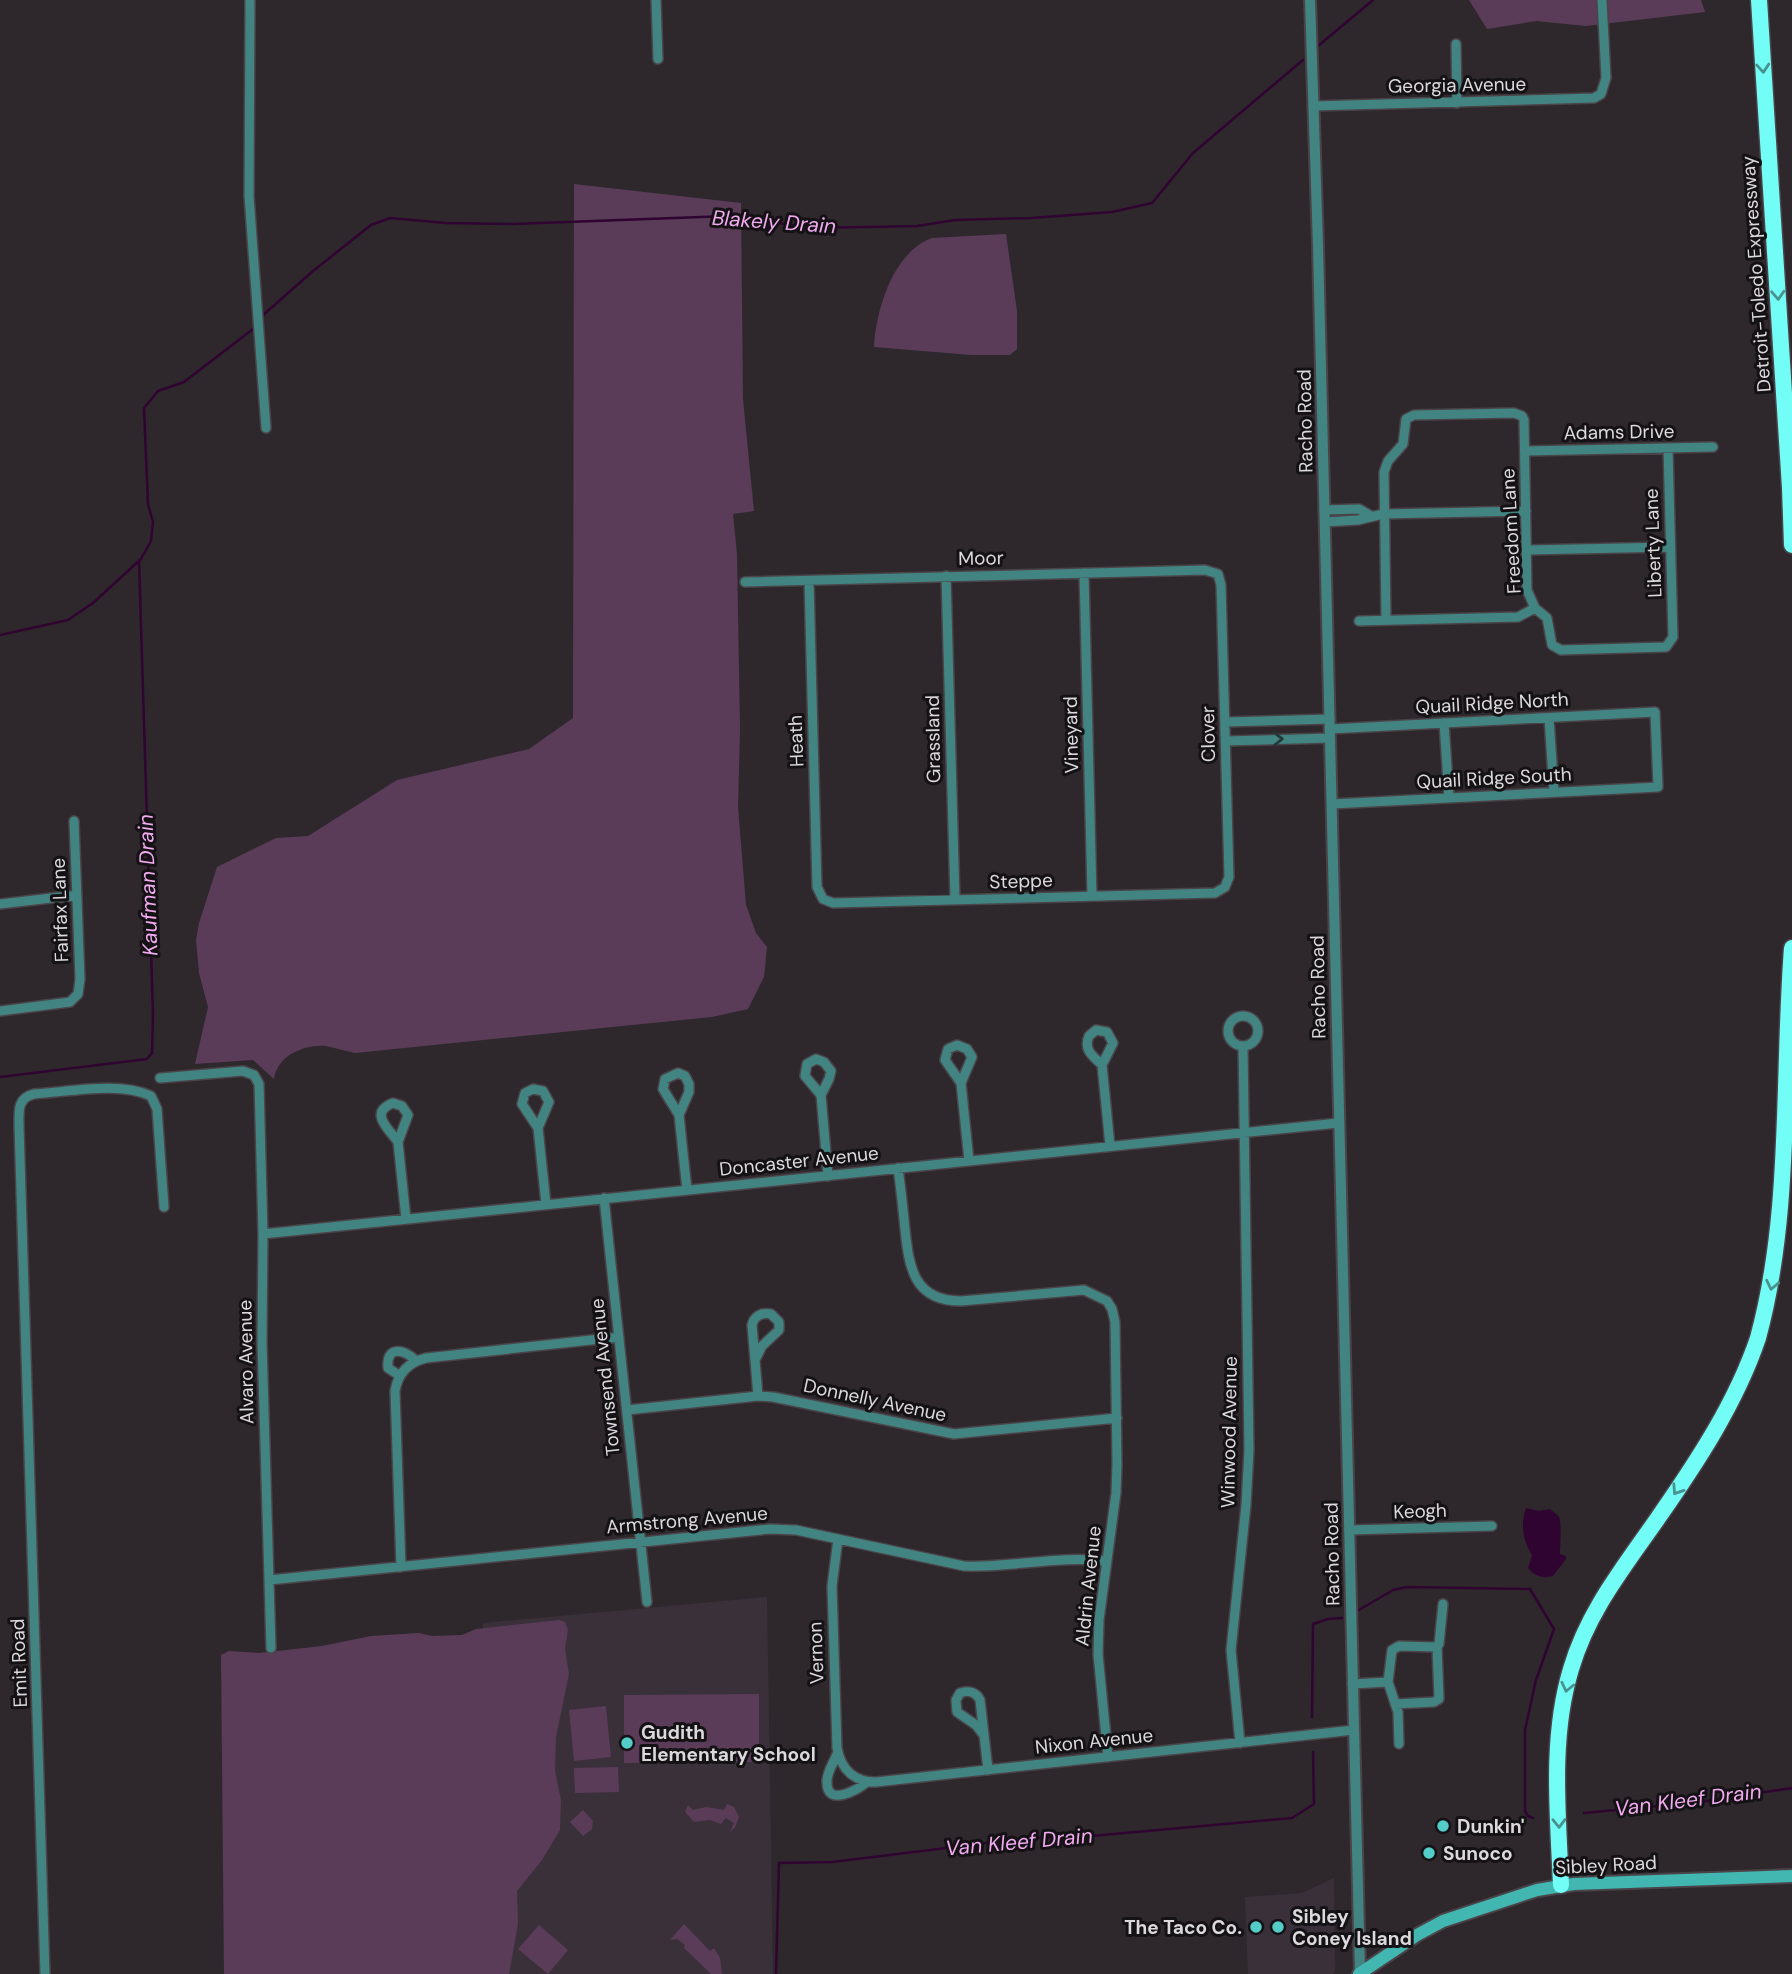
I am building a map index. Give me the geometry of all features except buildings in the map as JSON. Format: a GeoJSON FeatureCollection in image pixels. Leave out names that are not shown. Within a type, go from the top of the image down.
{"type":"FeatureCollection","features":[{"type":"Feature","properties":{"kind":"highway","name":"Detroit-Toledo Expressway"},"geometry":{"type":"LineString","coordinates":[[1759,0],[1792,545]]}},
{"type":"Feature","properties":{"kind":"highway"},"geometry":{"type":"LineString","coordinates":[[1561,1885],[1558,1747],[1564,1695],[1577,1651],[1603,1596],[1724,1416],[1758,1337],[1771,1292],[1784,1209],[1792,948]]}},
{"type":"Feature","properties":{"kind":"main road","name":"Sibley Road"},"geometry":{"type":"LineString","coordinates":[[1359,1974],[1443,1921],[1501,1900],[1561,1885],[1788,1876]]}},
{"type":"Feature","properties":{"kind":"street"},"geometry":{"type":"LineString","coordinates":[[250,0],[248,196],[266,428]]}},
{"type":"Feature","properties":{"kind":"street"},"geometry":{"type":"LineString","coordinates":[[656,0],[657,59]]}},
{"type":"Feature","properties":{"kind":"street","name":"Racho Road"},"geometry":{"type":"LineString","coordinates":[[1310,0],[1359,1974]]}},
{"type":"Feature","properties":{"kind":"street","name":"Georgia Avenue"},"geometry":{"type":"LineString","coordinates":[[1313,106],[1584,100],[1601,94],[1606,78],[1602,0]]}},
{"type":"Feature","properties":{"kind":"street"},"geometry":{"type":"LineString","coordinates":[[1456,44],[1457,103]]}},
{"type":"Feature","properties":{"kind":"street","name":"Freedom Lane"},"geometry":{"type":"LineString","coordinates":[[1383,514],[1386,466],[1403,444],[1406,419],[1414,415],[1505,413],[1522,416],[1528,590],[1535,608],[1547,618],[1552,645],[1560,650]]}},
{"type":"Feature","properties":{"kind":"street","name":"Adams Drive"},"geometry":{"type":"LineString","coordinates":[[1525,451],[1713,447]]}},
{"type":"Feature","properties":{"kind":"street","name":"Liberty Lane"},"geometry":{"type":"LineString","coordinates":[[1560,650],[1661,648],[1670,644],[1673,637],[1668,448]]}},
{"type":"Feature","properties":{"kind":"street"},"geometry":{"type":"LineString","coordinates":[[1324,510],[1359,509],[1371,516]]}},
{"type":"Feature","properties":{"kind":"street"},"geometry":{"type":"LineString","coordinates":[[1325,522],[1358,520],[1383,514],[1526,511]]}},
{"type":"Feature","properties":{"kind":"street"},"geometry":{"type":"LineString","coordinates":[[1383,514],[1386,620]]}},
{"type":"Feature","properties":{"kind":"street"},"geometry":{"type":"LineString","coordinates":[[1527,550],[1670,547]]}},
{"type":"Feature","properties":{"kind":"street","name":"Moor"},"geometry":{"type":"LineString","coordinates":[[745,582],[1205,570],[1217,574]]}},
{"type":"Feature","properties":{"kind":"street","name":"Vineyard"},"geometry":{"type":"LineString","coordinates":[[1084,573],[1092,896]]}},
{"type":"Feature","properties":{"kind":"street","name":"Clover"},"geometry":{"type":"LineString","coordinates":[[1217,574],[1222,585],[1229,877],[1222,891]]}},
{"type":"Feature","properties":{"kind":"street","name":"Grassland"},"geometry":{"type":"LineString","coordinates":[[946,576],[955,900]]}},
{"type":"Feature","properties":{"kind":"street","name":"Heath"},"geometry":{"type":"LineString","coordinates":[[809,580],[817,887],[823,899]]}},
{"type":"Feature","properties":{"kind":"street"},"geometry":{"type":"LineString","coordinates":[[1359,621],[1518,617],[1535,608]]}},
{"type":"Feature","properties":{"kind":"street","name":"Quail Ridge North"},"geometry":{"type":"LineString","coordinates":[[1330,729],[1655,712],[1658,787]]}},
{"type":"Feature","properties":{"kind":"street"},"geometry":{"type":"LineString","coordinates":[[1549,718],[1554,792]]}},
{"type":"Feature","properties":{"kind":"street"},"geometry":{"type":"LineString","coordinates":[[1225,722],[1330,729]]}},
{"type":"Feature","properties":{"kind":"street"},"geometry":{"type":"LineString","coordinates":[[1444,723],[1449,797]]}},
{"type":"Feature","properties":{"kind":"street"},"geometry":{"type":"LineString","coordinates":[[1226,740],[1330,729]]}},
{"type":"Feature","properties":{"kind":"street","name":"Quail Ridge South"},"geometry":{"type":"LineString","coordinates":[[1332,804],[1658,787]]}},
{"type":"Feature","properties":{"kind":"street","name":"Fairfax Lane"},"geometry":{"type":"LineString","coordinates":[[0,1011],[70,1002],[76,997],[80,979],[74,821]]}},
{"type":"Feature","properties":{"kind":"street","name":"Steppe"},"geometry":{"type":"LineString","coordinates":[[823,899],[833,903],[1222,891]]}},
{"type":"Feature","properties":{"kind":"street"},"geometry":{"type":"LineString","coordinates":[[0,904],[77,895]]}},
{"type":"Feature","properties":{"kind":"street","name":"Winwood Avenue"},"geometry":{"type":"LineString","coordinates":[[1240,1743],[1231,1650],[1250,1450],[1243,1046]]}},
{"type":"Feature","properties":{"kind":"street"},"geometry":{"type":"LineString","coordinates":[[1102,1065],[1110,1146]]}},
{"type":"Feature","properties":{"kind":"street","name":"Alvaro Avenue"},"geometry":{"type":"LineString","coordinates":[[160,1078],[243,1071],[254,1075],[259,1084],[263,1234],[262,1342],[271,1648]]}},
{"type":"Feature","properties":{"kind":"street"},"geometry":{"type":"LineString","coordinates":[[961,1083],[970,1161]]}},
{"type":"Feature","properties":{"kind":"street","name":"Emit Road"},"geometry":{"type":"LineString","coordinates":[[45,1974],[19,1126],[19,1106],[22,1100],[34,1094],[99,1089],[141,1092],[151,1096],[157,1109],[164,1207]]}},
{"type":"Feature","properties":{"kind":"street"},"geometry":{"type":"LineString","coordinates":[[821,1096],[828,1176]]}},
{"type":"Feature","properties":{"kind":"street"},"geometry":{"type":"LineString","coordinates":[[679,1115],[687,1190]]}},
{"type":"Feature","properties":{"kind":"street","name":"Doncaster Avenue"},"geometry":{"type":"LineString","coordinates":[[263,1234],[1338,1123]]}},
{"type":"Feature","properties":{"kind":"street"},"geometry":{"type":"LineString","coordinates":[[538,1128],[546,1204]]}},
{"type":"Feature","properties":{"kind":"street"},"geometry":{"type":"LineString","coordinates":[[397,1142],[406,1219]]}},
{"type":"Feature","properties":{"kind":"street","name":"Aldrin Avenue"},"geometry":{"type":"LineString","coordinates":[[898,1168],[909,1264],[921,1286],[934,1296],[949,1301],[961,1301],[1076,1289],[1088,1291],[1107,1301],[1112,1309],[1115,1322],[1116,1493],[1099,1620],[1098,1654],[1108,1757]]}},
{"type":"Feature","properties":{"kind":"street","name":"Townsend Avenue"},"geometry":{"type":"LineString","coordinates":[[604,1198],[647,1602]]}},
{"type":"Feature","properties":{"kind":"street"},"geometry":{"type":"LineString","coordinates":[[756,1358],[762,1346],[779,1331],[779,1322],[771,1314],[760,1314],[753,1321],[758,1396]]}},
{"type":"Feature","properties":{"kind":"street"},"geometry":{"type":"LineString","coordinates":[[401,1567],[395,1391],[405,1368],[426,1357],[619,1337]]}},
{"type":"Feature","properties":{"kind":"street"},"geometry":{"type":"LineString","coordinates":[[400,1376],[388,1368],[387,1360],[391,1354],[406,1352],[416,1361]]}},
{"type":"Feature","properties":{"kind":"street","name":"Donnelly Avenue"},"geometry":{"type":"LineString","coordinates":[[626,1410],[758,1396],[785,1399],[954,1434],[1117,1418]]}},
{"type":"Feature","properties":{"kind":"street","name":"Keogh"},"geometry":{"type":"LineString","coordinates":[[1349,1530],[1492,1526]]}},
{"type":"Feature","properties":{"kind":"street","name":"Armstrong Avenue"},"geometry":{"type":"LineString","coordinates":[[269,1580],[770,1529],[796,1530],[964,1566],[1069,1558],[1106,1561]]}},
{"type":"Feature","properties":{"kind":"street","name":"Vernon"},"geometry":{"type":"LineString","coordinates":[[838,1539],[832,1586],[838,1752],[843,1766],[855,1777],[867,1782]]}},
{"type":"Feature","properties":{"kind":"street"},"geometry":{"type":"LineString","coordinates":[[1395,1704],[1434,1702],[1439,1699],[1441,1690],[1437,1647],[1441,1641],[1443,1604]]}},
{"type":"Feature","properties":{"kind":"street"},"geometry":{"type":"LineString","coordinates":[[1399,1744],[1398,1712],[1388,1682],[1392,1650],[1399,1646],[1437,1647]]}},
{"type":"Feature","properties":{"kind":"street"},"geometry":{"type":"LineString","coordinates":[[1352,1684],[1388,1682]]}},
{"type":"Feature","properties":{"kind":"street"},"geometry":{"type":"LineString","coordinates":[[983,1734],[976,1725],[957,1712],[956,1700],[960,1693],[967,1691],[978,1696],[988,1770]]}},
{"type":"Feature","properties":{"kind":"street","name":"Nixon Avenue"},"geometry":{"type":"LineString","coordinates":[[838,1752],[827,1780],[831,1791],[844,1796],[867,1782],[1354,1730]]}},
{"type":"Feature","properties":{"kind":"shaded area"},"geometry":{"type":"Polygon","coordinates":[[[1469,0],[1701,0],[1705,12],[1586,26],[1536,21],[1487,29],[1469,0]]]}},
{"type":"Feature","properties":{"kind":"shaded area"},"geometry":{"type":"Polygon","coordinates":[[[574,184],[741,203],[743,399],[754,511],[733,514],[737,554],[740,730],[738,807],[746,905],[756,933],[767,947],[764,977],[748,1009],[712,1017],[355,1053],[326,1046],[309,1047],[286,1058],[276,1071],[274,1079],[253,1060],[195,1064],[208,1007],[199,973],[196,940],[217,867],[276,838],[308,836],[397,780],[529,749],[573,718],[574,184]]]}},
{"type":"Feature","properties":{"kind":"shaded area"},"geometry":{"type":"Polygon","coordinates":[[[1006,234],[1017,311],[1017,349],[1010,355],[971,355],[874,347],[878,316],[889,284],[897,269],[918,245],[932,238],[1006,234]]]}},
{"type":"Feature","properties":{"kind":"shaded area"},"geometry":{"type":"Polygon","coordinates":[[[1526,1508],[1539,1511],[1550,1509],[1559,1517],[1560,1554],[1566,1556],[1566,1559],[1553,1576],[1539,1576],[1528,1568],[1532,1555],[1523,1533],[1526,1508]]]}},
{"type":"Feature","properties":{"kind":"shaded area","name":"Gudith Elementary School"},"geometry":{"type":"Polygon","coordinates":[[[767,1597],[773,1974],[488,1974],[483,1623],[767,1597]]]}},
{"type":"Feature","properties":{"kind":"shaded area"},"geometry":{"type":"Polygon","coordinates":[[[559,1620],[565,1622],[568,1630],[565,1649],[569,1674],[556,1737],[555,1771],[561,1800],[560,1830],[542,1860],[517,1891],[518,1924],[509,1974],[224,1974],[221,1655],[229,1651],[259,1653],[322,1646],[371,1636],[419,1633],[432,1636],[462,1635],[476,1629],[559,1620]]]}},
{"type":"Feature","properties":{"kind":"shaded area"},"geometry":{"type":"Polygon","coordinates":[[[759,1694],[759,1762],[624,1763],[624,1695],[759,1694]]]}},
{"type":"Feature","properties":{"kind":"shaded area"},"geometry":{"type":"Polygon","coordinates":[[[606,1706],[611,1757],[574,1761],[569,1710],[606,1706]]]}},
{"type":"Feature","properties":{"kind":"shaded area"},"geometry":{"type":"Polygon","coordinates":[[[618,1767],[619,1792],[575,1793],[574,1768],[618,1767]]]}},
{"type":"Feature","properties":{"kind":"shaded area"},"geometry":{"type":"Polygon","coordinates":[[[727,1804],[734,1807],[739,1817],[730,1832],[734,1823],[726,1818],[721,1824],[710,1820],[694,1822],[685,1812],[688,1805],[693,1810],[706,1807],[724,1810],[727,1804]]]}},
{"type":"Feature","properties":{"kind":"shaded area"},"geometry":{"type":"Polygon","coordinates":[[[583,1810],[593,1821],[592,1829],[583,1836],[570,1822],[583,1810]]]}},
{"type":"Feature","properties":{"kind":"shaded area"},"geometry":{"type":"Polygon","coordinates":[[[1334,1878],[1335,1972],[1248,1974],[1245,1897],[1302,1893],[1334,1878]]]}},
{"type":"Feature","properties":{"kind":"shaded area"},"geometry":{"type":"Polygon","coordinates":[[[684,1924],[710,1951],[714,1948],[720,1958],[722,1974],[711,1974],[684,1948],[685,1945],[677,1939],[670,1940],[684,1924]]]}},
{"type":"Feature","properties":{"kind":"shaded area"},"geometry":{"type":"Polygon","coordinates":[[[539,1925],[568,1950],[548,1974],[518,1949],[539,1925]]]}},
{"type":"Feature","properties":{"kind":"waterway","name":"Blakely Drain"},"geometry":{"type":"LineString","coordinates":[[1318,46],[1373,0]]}},
{"type":"Feature","properties":{"kind":"waterway","name":"Blakely Drain"},"geometry":{"type":"LineString","coordinates":[[262,316],[371,225],[390,218],[446,223],[513,224],[728,216],[812,228],[917,226],[955,220],[1112,212],[1152,203],[1193,153],[1303,60]]}},
{"type":"Feature","properties":{"kind":"waterway","name":"Blakely Drain"},"geometry":{"type":"LineString","coordinates":[[0,635],[68,620],[93,603],[141,559],[151,541],[153,522],[148,504],[144,408],[158,391],[184,382],[253,329]]}},
{"type":"Feature","properties":{"kind":"waterway","name":"Kaufman Drain"},"geometry":{"type":"LineString","coordinates":[[0,1077],[147,1059],[152,1053],[139,560]]}},
{"type":"Feature","properties":{"kind":"waterway","name":"Van Kleef Drain"},"geometry":{"type":"LineString","coordinates":[[1359,1610],[1393,1590],[1407,1587],[1530,1589],[1554,1629],[1536,1680],[1525,1730],[1525,1811],[1533,1818]]}},
{"type":"Feature","properties":{"kind":"waterway","name":"Van Kleef Drain"},"geometry":{"type":"LineString","coordinates":[[1312,1717],[1313,1624],[1342,1618]]}},
{"type":"Feature","properties":{"kind":"waterway","name":"Van Kleef Drain"},"geometry":{"type":"LineString","coordinates":[[776,1974],[779,1863],[832,1862],[1028,1838],[1080,1837],[1292,1818],[1314,1804],[1313,1752]]}},
{"type":"Feature","properties":{"kind":"waterway","name":"Van Kleef Drain"},"geometry":{"type":"LineString","coordinates":[[1584,1813],[1700,1802],[1792,1788]]}},
{"type":"Feature","properties":{"kind":"place","name":"Gudith Elementary School"},"geometry":{"type":"Point","coordinates":[627,1743]}},
{"type":"Feature","properties":{"kind":"place","name":"Dunkin'"},"geometry":{"type":"Point","coordinates":[1443,1826]}},
{"type":"Feature","properties":{"kind":"place","name":"Sunoco"},"geometry":{"type":"Point","coordinates":[1429,1853]}},
{"type":"Feature","properties":{"kind":"place","name":"The Taco Co."},"geometry":{"type":"Point","coordinates":[1256,1927]}},
{"type":"Feature","properties":{"kind":"place","name":"Sibley Coney Island"},"geometry":{"type":"Point","coordinates":[1278,1927]}}]}
